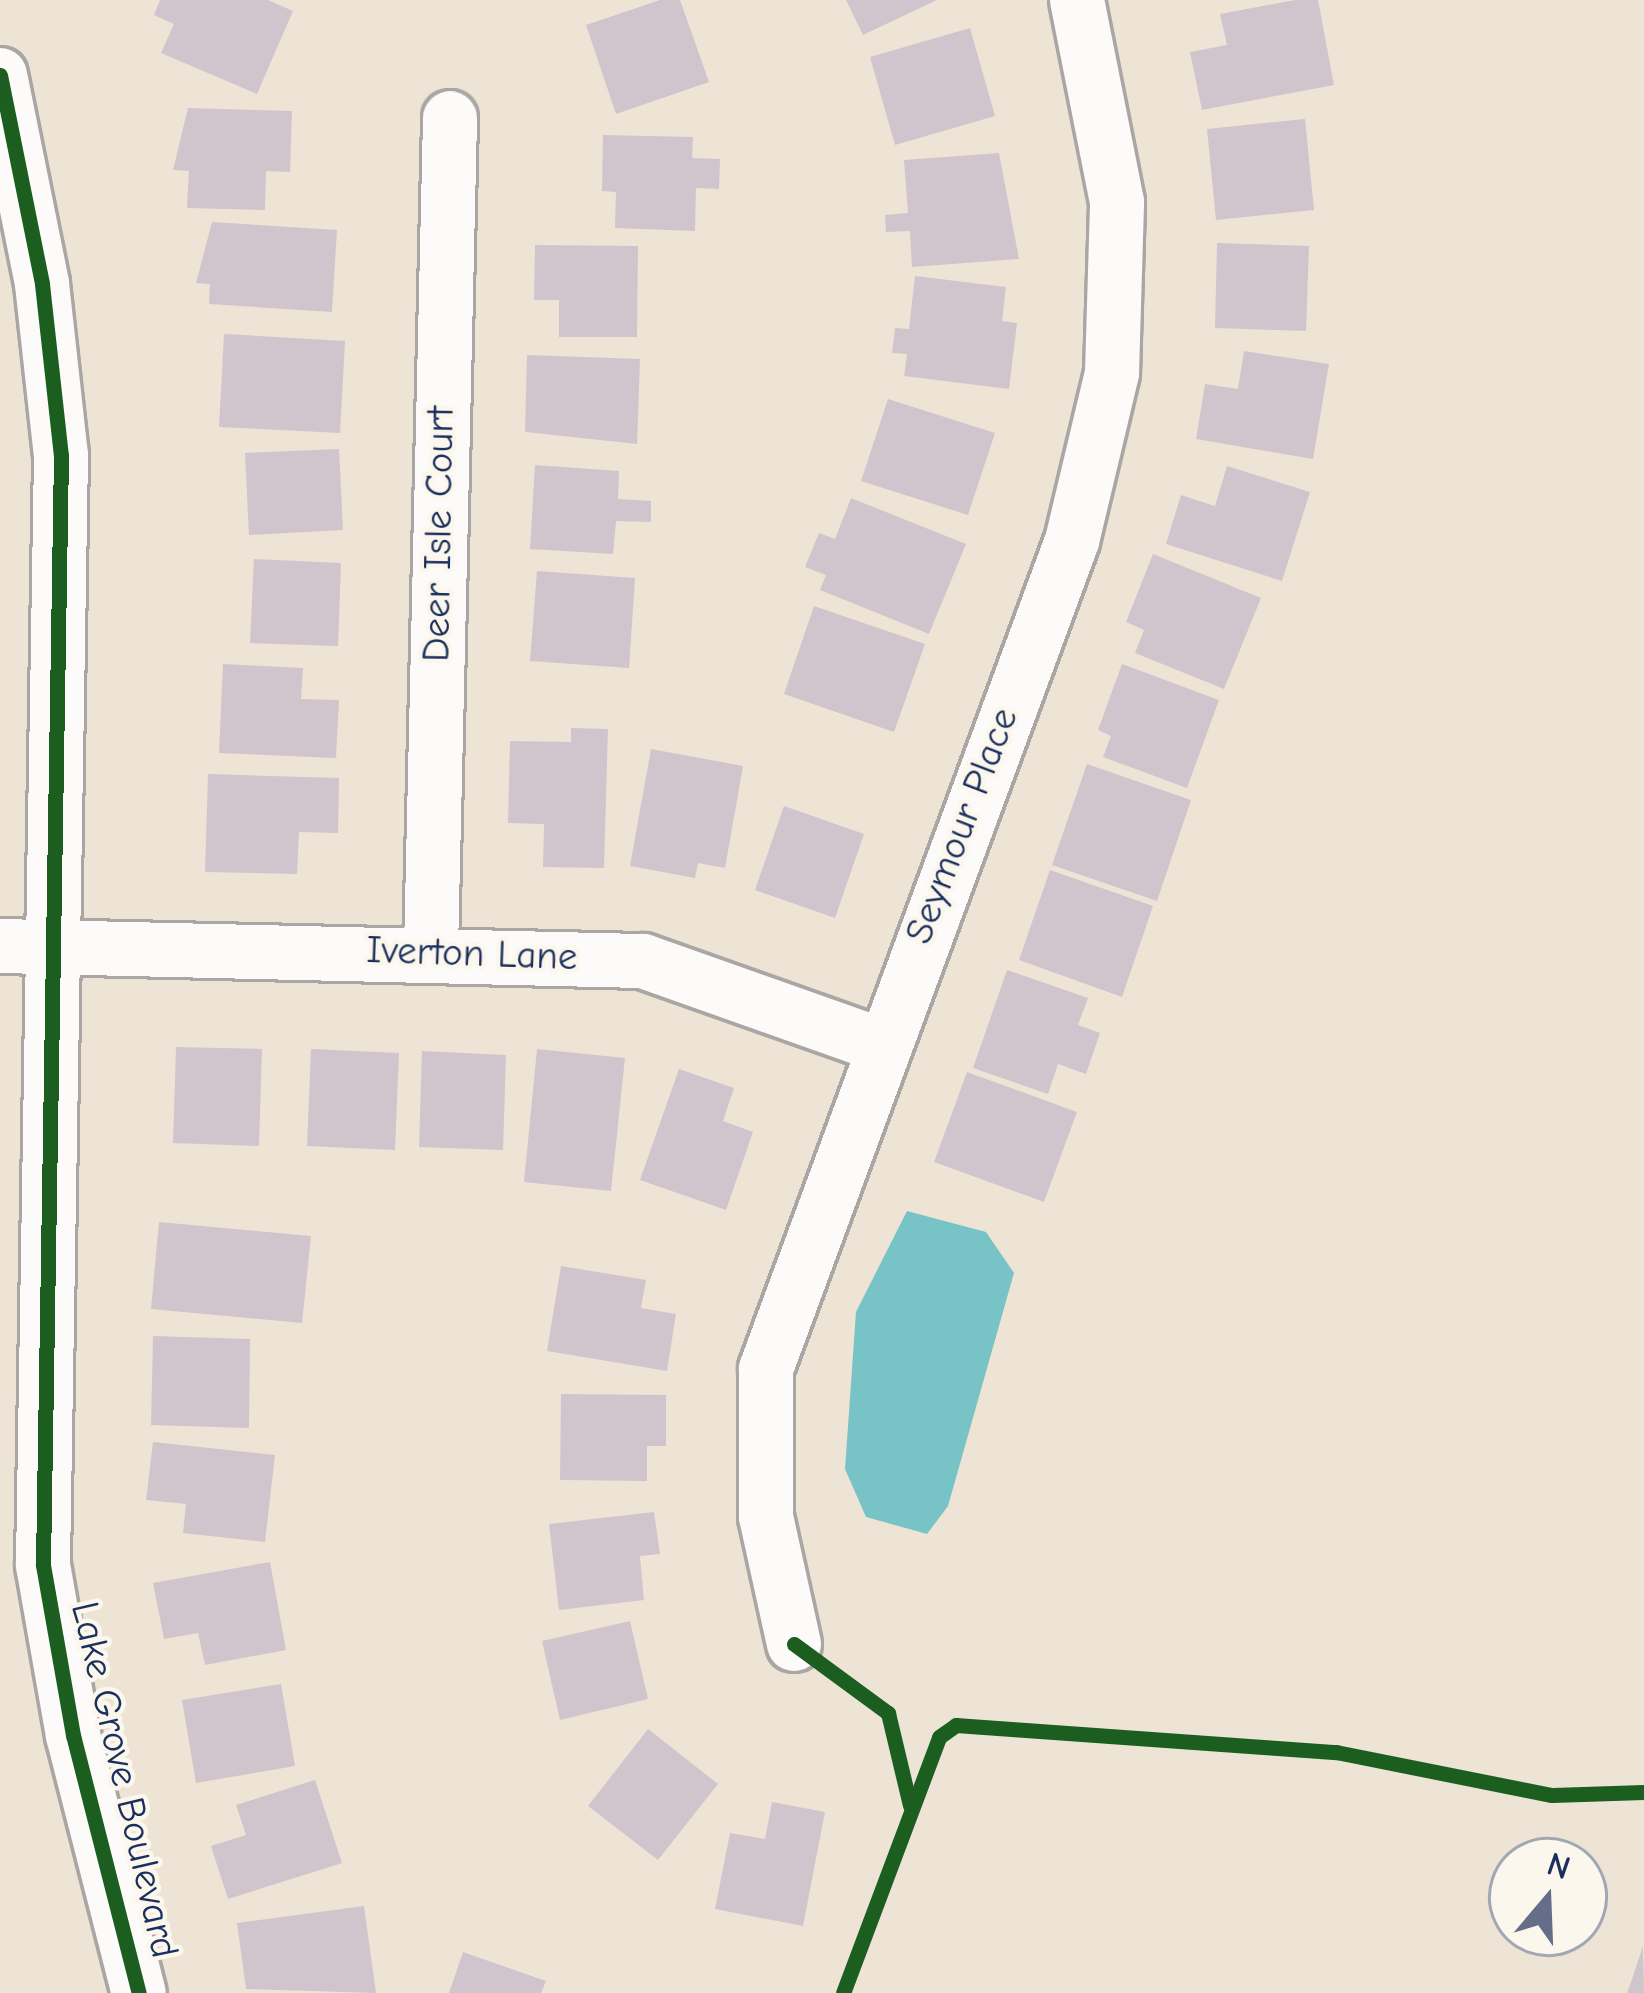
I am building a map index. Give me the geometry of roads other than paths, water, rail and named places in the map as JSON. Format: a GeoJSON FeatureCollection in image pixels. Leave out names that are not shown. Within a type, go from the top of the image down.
{"type":"FeatureCollection","features":[{"type":"Feature","properties":{"kind":"street","name":"Seymour Place"},"geometry":{"type":"LineString","coordinates":[[794,1644],[766,1516],[766,1369],[878,1044],[1072,541],[1112,373],[1117,202],[1076,0]]}},
{"type":"Feature","properties":{"kind":"street","name":"Lake Grove Boulevard"},"geometry":{"type":"LineString","coordinates":[[2,92],[61,455],[26,947],[43,1565],[73,1735],[139,1993]]}},
{"type":"Feature","properties":{"kind":"street","name":"Deer Isle Court"},"geometry":{"type":"LineString","coordinates":[[431,950],[450,118]]}},
{"type":"Feature","properties":{"kind":"street","name":"Iverton Lane"},"geometry":{"type":"LineString","coordinates":[[26,947],[431,950],[662,965],[878,1044]]}},
{"type":"Feature","properties":{"kind":"water"},"geometry":{"type":"Polygon","coordinates":[[[907,1211],[986,1232],[1014,1273],[948,1506],[927,1534],[866,1517],[845,1469],[856,1312],[907,1211]]]}}]}
